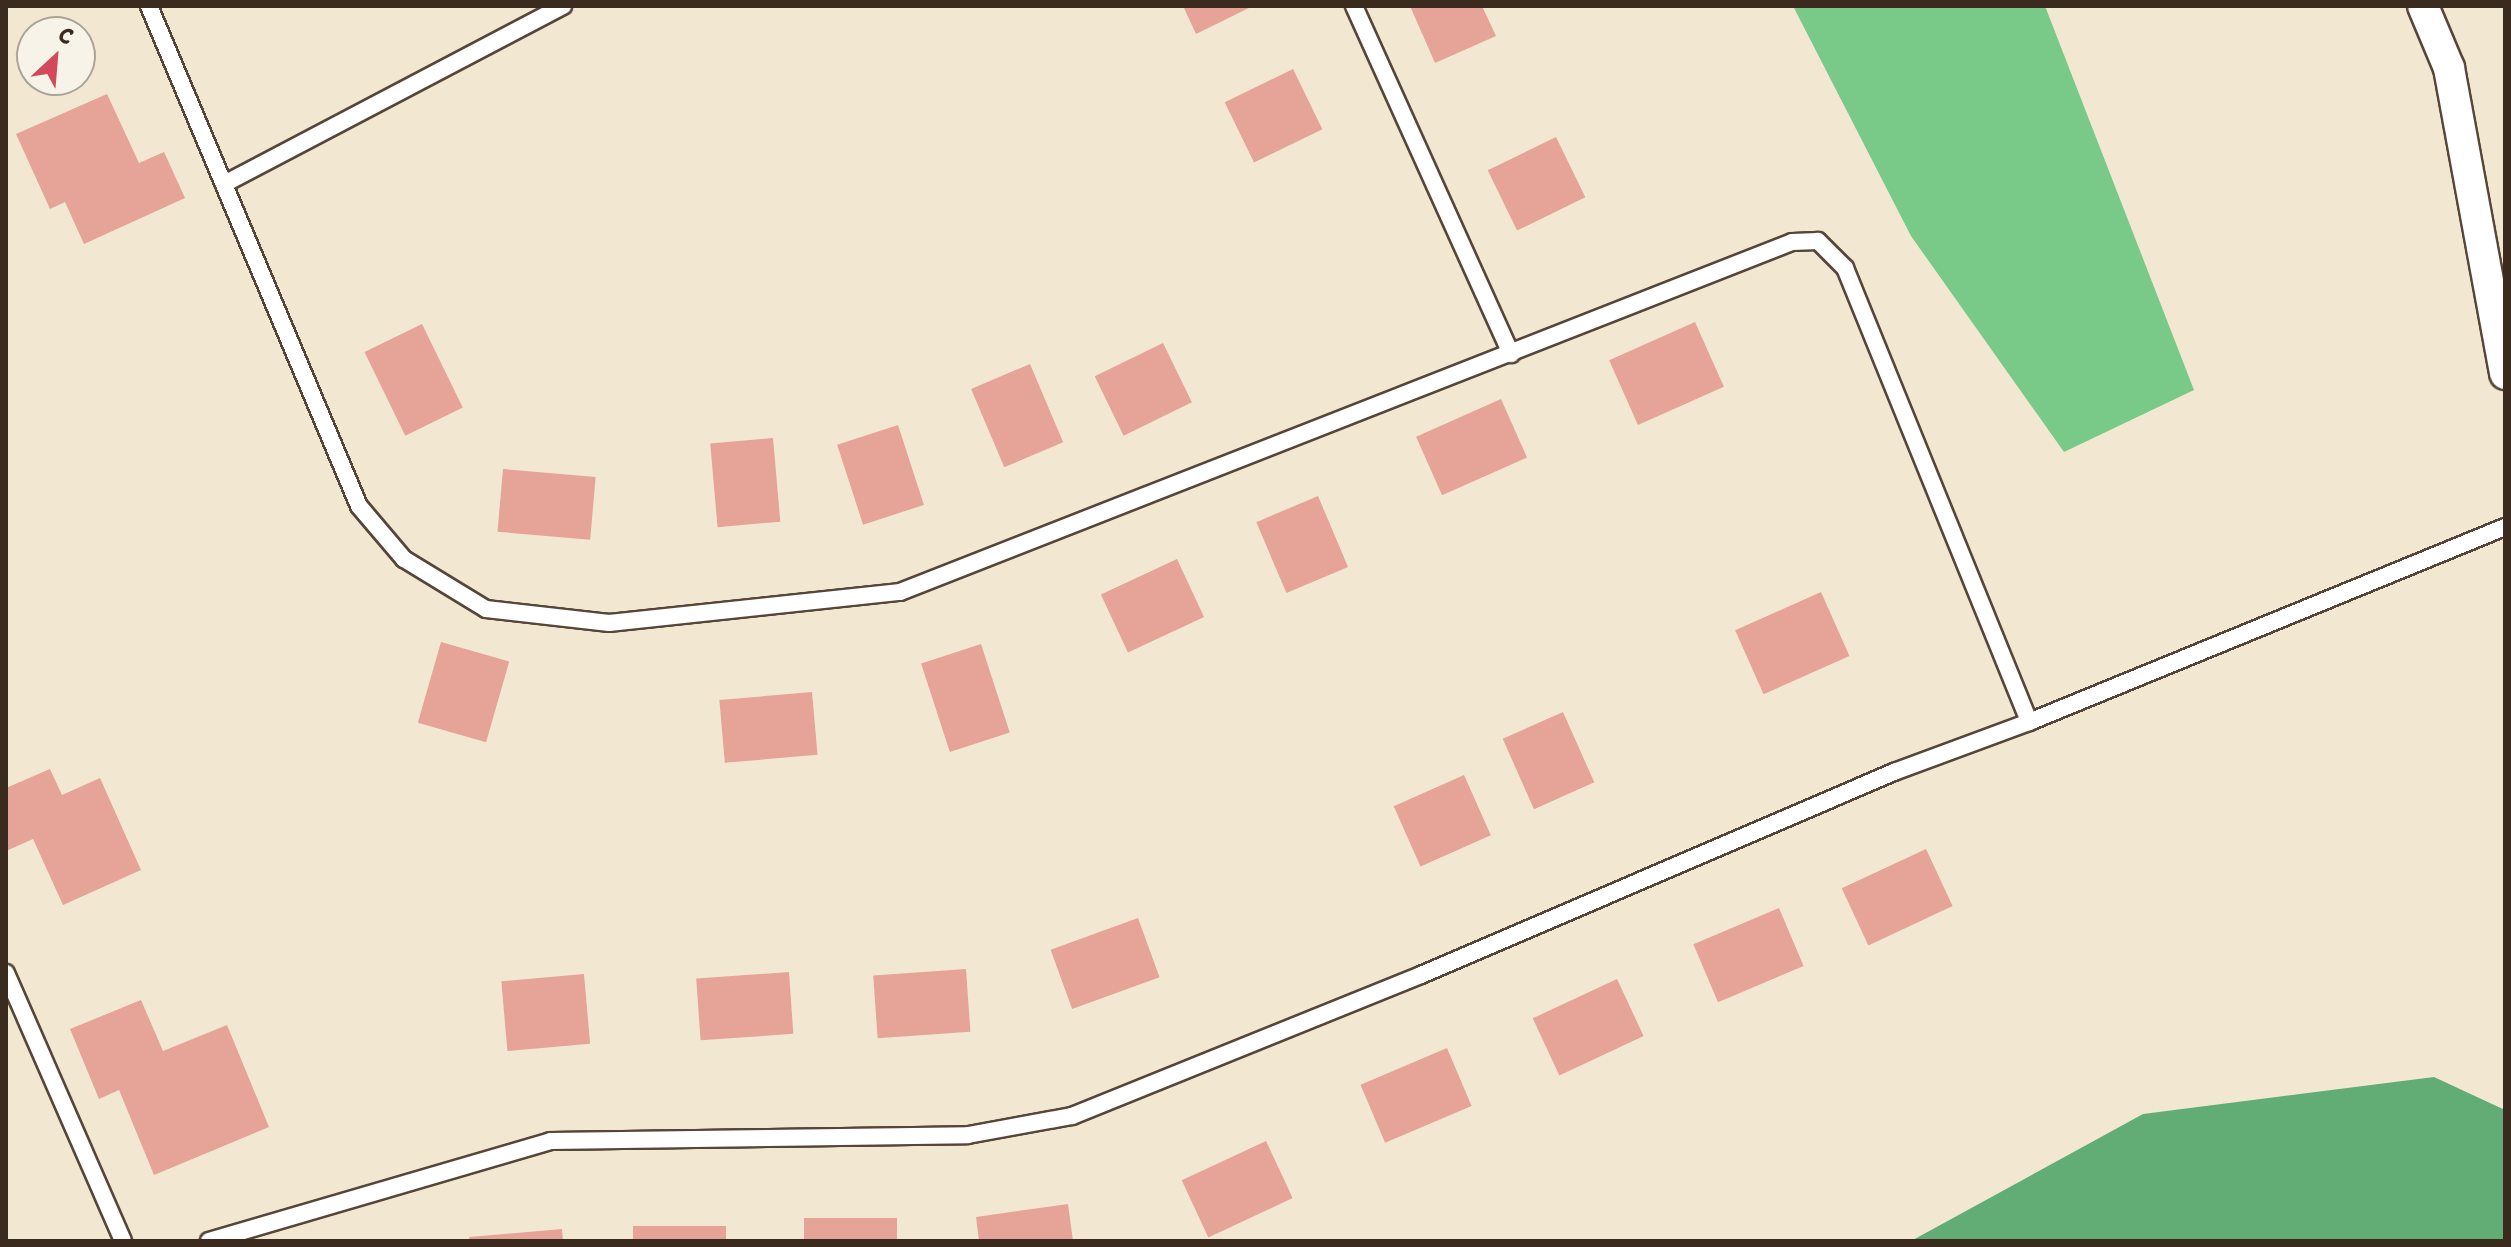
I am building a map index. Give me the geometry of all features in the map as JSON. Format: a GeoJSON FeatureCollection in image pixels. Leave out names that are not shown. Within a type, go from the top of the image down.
{"type":"FeatureCollection","features":[{"type":"Feature","properties":{"kind":"street"},"geometry":{"type":"LineString","coordinates":[[2423,6],[2449,68],[2499,308],[2505,374]]}},
{"type":"Feature","properties":{"kind":"lane"},"geometry":{"type":"LineString","coordinates":[[149,6],[359,506],[404,559],[486,609],[609,623],[900,592],[1792,242],[1818,241],[1845,268],[2029,722]]}},
{"type":"Feature","properties":{"kind":"lane"},"geometry":{"type":"LineString","coordinates":[[224,184],[563,6]]}},
{"type":"Feature","properties":{"kind":"lane"},"geometry":{"type":"LineString","coordinates":[[1354,6],[1511,354]]}},
{"type":"Feature","properties":{"kind":"lane"},"geometry":{"type":"LineString","coordinates":[[209,1241],[550,1141],[968,1135],[1072,1116],[1421,975],[1894,772],[2029,722],[2505,527]]}},
{"type":"Feature","properties":{"kind":"lane"},"geometry":{"type":"LineString","coordinates":[[6,973],[123,1241]]}},
{"type":"Feature","properties":{"kind":"green space"},"geometry":{"type":"Polygon","coordinates":[[[1793,6],[2045,6],[2194,390],[2064,452],[1911,236],[1793,6]]]}},
{"type":"Feature","properties":{"kind":"green space"},"geometry":{"type":"Polygon","coordinates":[[[2434,1077],[2505,1110],[2505,1241],[1911,1241],[2143,1114],[2434,1077]]]}},
{"type":"Feature","properties":{"kind":"building"},"geometry":{"type":"Polygon","coordinates":[[[1183,6],[1253,6],[1196,34],[1183,6]]]}},
{"type":"Feature","properties":{"kind":"building"},"geometry":{"type":"Polygon","coordinates":[[[1410,6],[1482,6],[1496,36],[1435,63],[1410,6]]]}},
{"type":"Feature","properties":{"kind":"building"},"geometry":{"type":"Polygon","coordinates":[[[1293,69],[1322,129],[1254,163],[1225,102],[1293,69]]]}},
{"type":"Feature","properties":{"kind":"building"},"geometry":{"type":"Polygon","coordinates":[[[107,94],[139,163],[164,152],[185,198],[84,244],[65,202],[50,209],[16,134],[107,94]]]}},
{"type":"Feature","properties":{"kind":"building"},"geometry":{"type":"Polygon","coordinates":[[[1556,137],[1585,197],[1517,231],[1488,170],[1556,137]]]}},
{"type":"Feature","properties":{"kind":"building"},"geometry":{"type":"Polygon","coordinates":[[[1695,322],[1724,387],[1638,425],[1609,360],[1695,322]]]}},
{"type":"Feature","properties":{"kind":"building"},"geometry":{"type":"Polygon","coordinates":[[[422,324],[463,408],[405,436],[364,352],[422,324]]]}},
{"type":"Feature","properties":{"kind":"building"},"geometry":{"type":"Polygon","coordinates":[[[1163,343],[1192,402],[1124,436],[1095,376],[1163,343]]]}},
{"type":"Feature","properties":{"kind":"building"},"geometry":{"type":"Polygon","coordinates":[[[1030,364],[1063,442],[1004,467],[971,389],[1030,364]]]}},
{"type":"Feature","properties":{"kind":"building"},"geometry":{"type":"Polygon","coordinates":[[[1501,399],[1527,457],[1442,495],[1416,437],[1501,399]]]}},
{"type":"Feature","properties":{"kind":"building"},"geometry":{"type":"Polygon","coordinates":[[[898,425],[924,505],[863,525],[837,445],[898,425]]]}},
{"type":"Feature","properties":{"kind":"building"},"geometry":{"type":"Polygon","coordinates":[[[773,438],[780,522],[718,527],[710,443],[773,438]]]}},
{"type":"Feature","properties":{"kind":"building"},"geometry":{"type":"Polygon","coordinates":[[[503,469],[596,477],[590,540],[498,532],[503,469]]]}},
{"type":"Feature","properties":{"kind":"building"},"geometry":{"type":"Polygon","coordinates":[[[1318,496],[1348,567],[1286,593],[1256,522],[1318,496]]]}},
{"type":"Feature","properties":{"kind":"building"},"geometry":{"type":"Polygon","coordinates":[[[1177,559],[1204,617],[1128,653],[1101,594],[1177,559]]]}},
{"type":"Feature","properties":{"kind":"building"},"geometry":{"type":"Polygon","coordinates":[[[1821,592],[1849,656],[1764,694],[1735,630],[1821,592]]]}},
{"type":"Feature","properties":{"kind":"building"},"geometry":{"type":"Polygon","coordinates":[[[441,642],[509,662],[486,742],[418,723],[441,642]]]}},
{"type":"Feature","properties":{"kind":"building"},"geometry":{"type":"Polygon","coordinates":[[[981,644],[1010,732],[950,752],[921,663],[981,644]]]}},
{"type":"Feature","properties":{"kind":"building"},"geometry":{"type":"Polygon","coordinates":[[[812,692],[817,755],[725,763],[719,700],[812,692]]]}},
{"type":"Feature","properties":{"kind":"building"},"geometry":{"type":"Polygon","coordinates":[[[1563,712],[1594,782],[1534,809],[1503,739],[1563,712]]]}},
{"type":"Feature","properties":{"kind":"building"},"geometry":{"type":"Polygon","coordinates":[[[50,769],[62,795],[100,778],[141,870],[63,905],[33,839],[6,851],[6,788],[50,769]]]}},
{"type":"Feature","properties":{"kind":"building"},"geometry":{"type":"Polygon","coordinates":[[[1464,775],[1491,835],[1421,867],[1394,806],[1464,775]]]}},
{"type":"Feature","properties":{"kind":"building"},"geometry":{"type":"Polygon","coordinates":[[[1926,849],[1953,906],[1868,945],[1842,888],[1926,849]]]}},
{"type":"Feature","properties":{"kind":"building"},"geometry":{"type":"Polygon","coordinates":[[[1779,908],[1804,966],[1718,1002],[1693,944],[1779,908]]]}},
{"type":"Feature","properties":{"kind":"building"},"geometry":{"type":"Polygon","coordinates":[[[1138,918],[1160,977],[1072,1009],[1051,950],[1138,918]]]}},
{"type":"Feature","properties":{"kind":"building"},"geometry":{"type":"Polygon","coordinates":[[[966,969],[970,1032],[878,1038],[873,975],[966,969]]]}},
{"type":"Feature","properties":{"kind":"building"},"geometry":{"type":"Polygon","coordinates":[[[789,972],[793,1034],[701,1040],[696,978],[789,972]]]}},
{"type":"Feature","properties":{"kind":"building"},"geometry":{"type":"Polygon","coordinates":[[[584,974],[590,1044],[507,1051],[501,981],[584,974]]]}},
{"type":"Feature","properties":{"kind":"building"},"geometry":{"type":"Polygon","coordinates":[[[1617,979],[1644,1036],[1559,1075],[1533,1018],[1617,979]]]}},
{"type":"Feature","properties":{"kind":"building"},"geometry":{"type":"Polygon","coordinates":[[[141,1000],[163,1051],[227,1025],[269,1127],[154,1175],[119,1090],[99,1099],[70,1029],[141,1000]]]}},
{"type":"Feature","properties":{"kind":"building"},"geometry":{"type":"Polygon","coordinates":[[[1447,1048],[1472,1106],[1385,1143],[1360,1085],[1447,1048]]]}},
{"type":"Feature","properties":{"kind":"building"},"geometry":{"type":"Polygon","coordinates":[[[1266,1141],[1293,1198],[1208,1237],[1182,1180],[1266,1141]]]}},
{"type":"Feature","properties":{"kind":"building"},"geometry":{"type":"Polygon","coordinates":[[[1068,1204],[1073,1241],[979,1241],[976,1217],[1068,1204]]]}},
{"type":"Feature","properties":{"kind":"building"},"geometry":{"type":"Polygon","coordinates":[[[804,1218],[897,1218],[897,1241],[804,1241],[804,1218]]]}},
{"type":"Feature","properties":{"kind":"building"},"geometry":{"type":"Polygon","coordinates":[[[633,1226],[726,1226],[726,1241],[633,1241],[633,1226]]]}},
{"type":"Feature","properties":{"kind":"building"},"geometry":{"type":"Polygon","coordinates":[[[562,1229],[563,1241],[470,1241],[469,1237],[562,1229]]]}}]}
